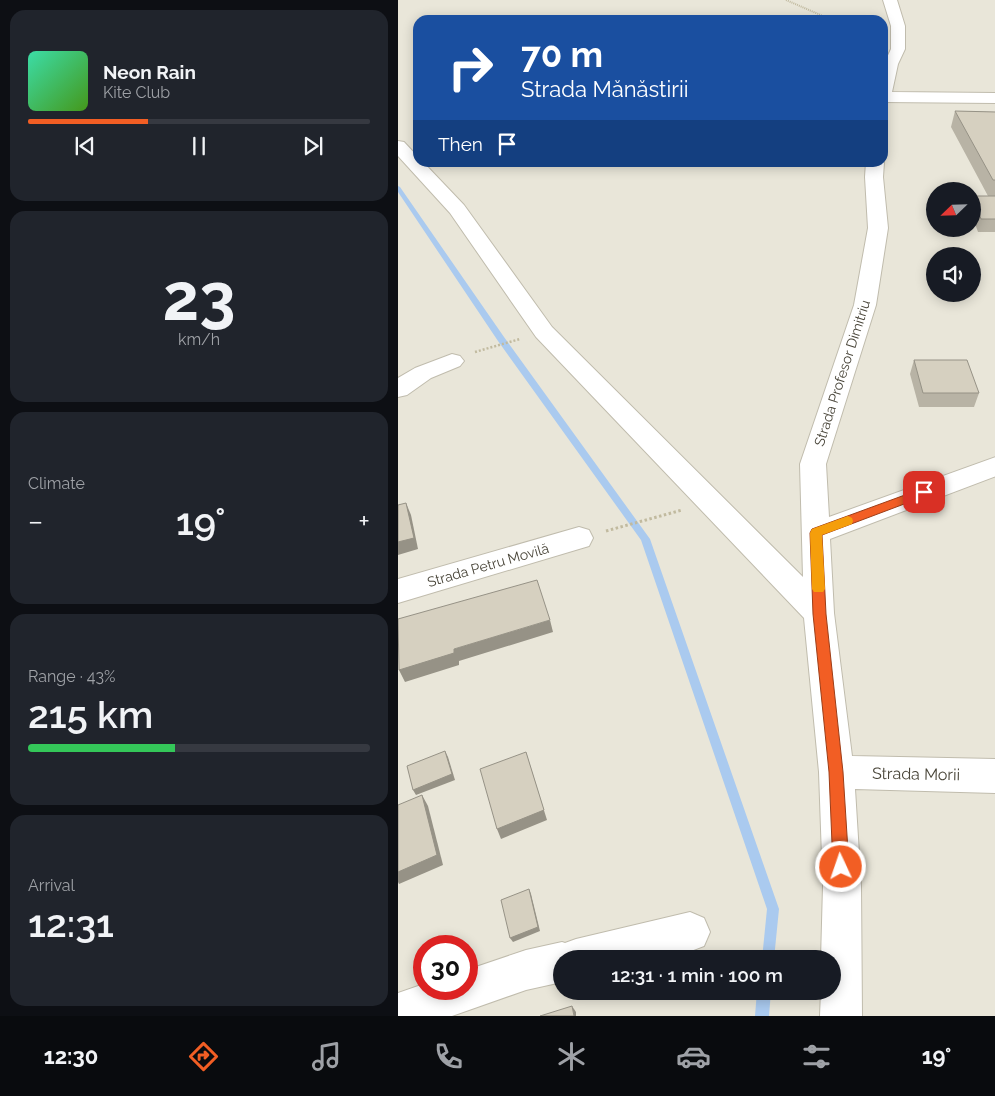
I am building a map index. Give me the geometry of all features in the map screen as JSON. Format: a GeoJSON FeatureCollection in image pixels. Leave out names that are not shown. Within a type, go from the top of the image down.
{"type":"FeatureCollection","features":[{"type":"Feature","properties":{"kind":"street"},"geometry":{"type":"LineString","coordinates":[[888,76],[898,49],[898,26],[890,0]]}},
{"type":"Feature","properties":{"kind":"street"},"geometry":{"type":"LineString","coordinates":[[888,97],[996,98]]}},
{"type":"Feature","properties":{"kind":"street"},"geometry":{"type":"LineString","coordinates":[[398,146],[404,168],[457,209],[544,332],[819,614]]}},
{"type":"Feature","properties":{"kind":"street","name":"Strada Profesor Dimitriu"},"geometry":{"type":"LineString","coordinates":[[816,533],[812,464],[865,305],[878,228],[875,167]]}},
{"type":"Feature","properties":{"kind":"street"},"geometry":{"type":"LineString","coordinates":[[398,389],[424,372],[452,362]]}},
{"type":"Feature","properties":{"kind":"street"},"geometry":{"type":"LineString","coordinates":[[841,1016],[842,886],[836,772],[819,614],[816,533],[996,466]]}},
{"type":"Feature","properties":{"kind":"street","name":"Strada Petru Movilă"},"geometry":{"type":"LineString","coordinates":[[398,591],[579,538]]}},
{"type":"Feature","properties":{"kind":"street","name":"Strada Morii"},"geometry":{"type":"LineString","coordinates":[[836,772],[996,776]]}},
{"type":"Feature","properties":{"kind":"street"},"geometry":{"type":"LineString","coordinates":[[614,950],[690,932]]}},
{"type":"Feature","properties":{"kind":"street"},"geometry":{"type":"LineString","coordinates":[[398,1014],[526,970],[553,964]]}},
{"type":"Feature","properties":{"kind":"path"},"geometry":{"type":"LineString","coordinates":[[786,0],[820,15]]}},
{"type":"Feature","properties":{"kind":"path"},"geometry":{"type":"LineString","coordinates":[[488,348],[520,339]]}},
{"type":"Feature","properties":{"kind":"path"},"geometry":{"type":"LineString","coordinates":[[613,528],[653,518]]}},
{"type":"Feature","properties":{"kind":"shaded area"},"geometry":{"type":"Polygon","coordinates":[[[398,0],[995,0],[995,1016],[398,1016],[398,0]]]}},
{"type":"Feature","properties":{"kind":"building"},"geometry":{"type":"Polygon","coordinates":[[[955,111],[996,112],[996,180],[993,180],[955,111]]]}},
{"type":"Feature","properties":{"kind":"building"},"geometry":{"type":"Polygon","coordinates":[[[981,196],[996,196],[996,219],[981,219],[981,196]]]}},
{"type":"Feature","properties":{"kind":"building"},"geometry":{"type":"Polygon","coordinates":[[[914,360],[967,360],[979,393],[923,393],[914,360]]]}},
{"type":"Feature","properties":{"kind":"building"},"geometry":{"type":"Polygon","coordinates":[[[406,503],[414,538],[398,542],[398,505],[406,503]]]}},
{"type":"Feature","properties":{"kind":"building"},"geometry":{"type":"Polygon","coordinates":[[[537,580],[550,620],[454,649],[454,653],[399,670],[398,619],[537,580]]]}},
{"type":"Feature","properties":{"kind":"building"},"geometry":{"type":"Polygon","coordinates":[[[445,751],[452,774],[413,790],[407,766],[445,751]]]}},
{"type":"Feature","properties":{"kind":"building"},"geometry":{"type":"Polygon","coordinates":[[[526,752],[544,810],[497,829],[480,769],[526,752]]]}},
{"type":"Feature","properties":{"kind":"building"},"geometry":{"type":"Polygon","coordinates":[[[422,795],[437,855],[398,872],[398,805],[422,795]]]}},
{"type":"Feature","properties":{"kind":"building"},"geometry":{"type":"Polygon","coordinates":[[[529,889],[538,927],[510,938],[501,900],[529,889]]]}},
{"type":"Feature","properties":{"kind":"building"},"geometry":{"type":"Polygon","coordinates":[[[572,1006],[574,1016],[540,1016],[572,1006]]]}},
{"type":"Feature","properties":{"kind":"waterway"},"geometry":{"type":"LineString","coordinates":[[398,188],[501,339],[645,539],[773,909],[769,950]]}},
{"type":"Feature","properties":{"kind":"waterway"},"geometry":{"type":"LineString","coordinates":[[762,1016],[763,1000]]}},
{"type":"Feature","properties":{"kind":"slow traffic"},"geometry":{"type":"LineString","coordinates":[[818,589],[816,533],[848,521]]}},
{"type":"Feature","properties":{"kind":"route"},"geometry":{"type":"LineString","coordinates":[[841,867],[836,772],[819,614],[816,533],[924,492]]}}]}
